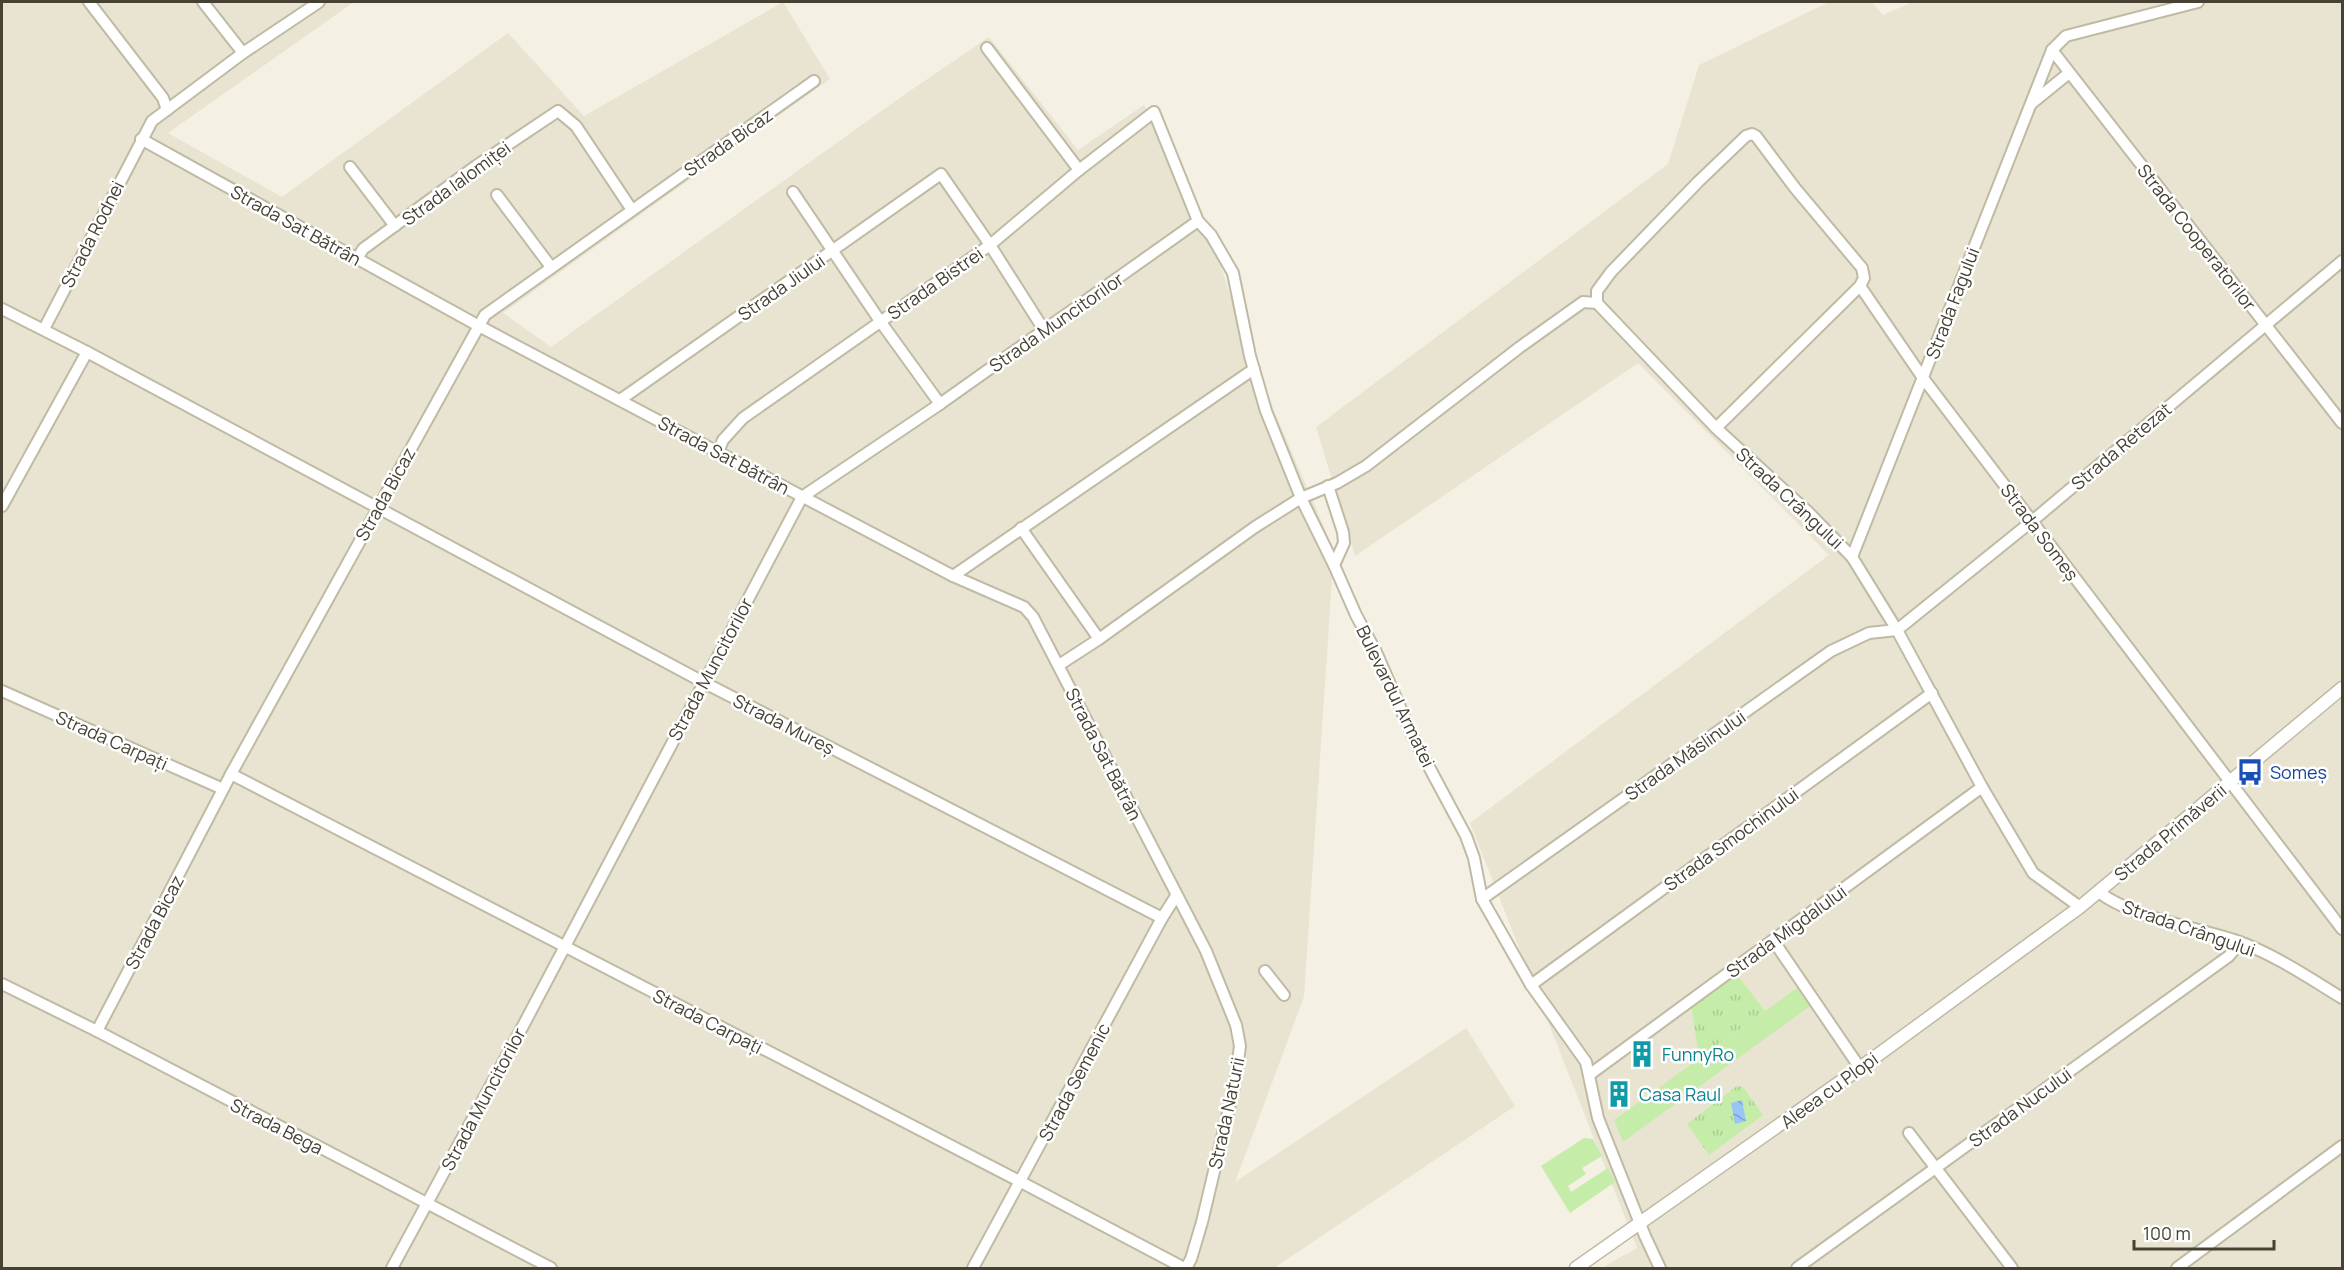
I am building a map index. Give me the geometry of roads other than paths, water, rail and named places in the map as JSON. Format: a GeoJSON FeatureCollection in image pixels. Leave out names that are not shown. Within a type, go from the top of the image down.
{"type":"FeatureCollection","features":[{"type":"Feature","properties":{"kind":"street"},"geometry":{"type":"LineString","coordinates":[[89,2],[163,98],[166,110]]}},
{"type":"Feature","properties":{"kind":"street"},"geometry":{"type":"LineString","coordinates":[[203,2],[243,53]]}},
{"type":"Feature","properties":{"kind":"street","name":"Strada Rodnei"},"geometry":{"type":"LineString","coordinates":[[44,329],[152,121],[243,53],[319,2]]}},
{"type":"Feature","properties":{"kind":"street"},"geometry":{"type":"LineString","coordinates":[[2052,50],[2066,36],[2198,2]]}},
{"type":"Feature","properties":{"kind":"street"},"geometry":{"type":"LineString","coordinates":[[987,48],[1079,170]]}},
{"type":"Feature","properties":{"kind":"street","name":"Strada Cooperatorilor"},"geometry":{"type":"LineString","coordinates":[[2052,50],[2343,423]]}},
{"type":"Feature","properties":{"kind":"street","name":"Strada Fagului"},"geometry":{"type":"LineString","coordinates":[[1852,557],[2052,50]]}},
{"type":"Feature","properties":{"kind":"street"},"geometry":{"type":"LineString","coordinates":[[2031,104],[2069,73]]}},
{"type":"Feature","properties":{"kind":"street","name":"Strada Bicaz"},"geometry":{"type":"LineString","coordinates":[[97,1031],[231,774],[485,315],[814,81]]}},
{"type":"Feature","properties":{"kind":"street","name":"Strada Ialomiței"},"geometry":{"type":"LineString","coordinates":[[357,259],[363,249],[476,166],[558,111],[576,126],[632,210]]}},
{"type":"Feature","properties":{"kind":"street","name":"Strada Bistrei"},"geometry":{"type":"LineString","coordinates":[[718,452],[723,440],[743,418],[990,244],[1079,170],[1154,112]]}},
{"type":"Feature","properties":{"kind":"street","name":"Bulevardul Armatei"},"geometry":{"type":"LineString","coordinates":[[1154,112],[1198,221],[1212,235],[1233,273],[1254,369],[1272,429],[1301,498],[1413,737],[1466,836],[1474,858],[1482,899],[1531,984],[1586,1062],[1598,1118],[1660,1269]]}},
{"type":"Feature","properties":{"kind":"street","name":"Strada Someș"},"geometry":{"type":"LineString","coordinates":[[1597,303],[1597,291],[1611,272],[1746,136],[1752,134],[1756,136],[1795,188],[1862,268],[1864,278],[1860,286],[1923,378],[2343,929]]}},
{"type":"Feature","properties":{"kind":"street","name":"Strada Sat Bătrân"},"geometry":{"type":"LineString","coordinates":[[141,139],[479,326],[953,576],[1024,607],[1033,617],[1059,665],[1176,896]]}},
{"type":"Feature","properties":{"kind":"street"},"geometry":{"type":"LineString","coordinates":[[350,167],[395,226]]}},
{"type":"Feature","properties":{"kind":"street","name":"Strada Jiului"},"geometry":{"type":"LineString","coordinates":[[620,400],[940,174],[990,244]]}},
{"type":"Feature","properties":{"kind":"street"},"geometry":{"type":"LineString","coordinates":[[793,192],[880,321],[940,404]]}},
{"type":"Feature","properties":{"kind":"street"},"geometry":{"type":"LineString","coordinates":[[497,195],[551,267]]}},
{"type":"Feature","properties":{"kind":"street","name":"Strada Muncitorilor"},"geometry":{"type":"LineString","coordinates":[[392,1269],[565,947],[801,496],[940,404],[1198,221]]}},
{"type":"Feature","properties":{"kind":"street"},"geometry":{"type":"LineString","coordinates":[[990,244],[1044,330]]}},
{"type":"Feature","properties":{"kind":"street","name":"Strada Retezat"},"geometry":{"type":"LineString","coordinates":[[1897,630],[2031,522],[2343,261]]}},
{"type":"Feature","properties":{"kind":"street"},"geometry":{"type":"LineString","coordinates":[[1716,428],[1860,286]]}},
{"type":"Feature","properties":{"kind":"street"},"geometry":{"type":"LineString","coordinates":[[1059,665],[1099,639],[1254,527],[1301,498],[1366,466],[1575,307],[1583,302],[1597,303]]}},
{"type":"Feature","properties":{"kind":"street","name":"Strada Crângului"},"geometry":{"type":"LineString","coordinates":[[1597,303],[1716,428],[1808,512],[1852,557],[1897,630],[1982,787],[2033,873],[2080,907]]}},
{"type":"Feature","properties":{"kind":"street","name":"Strada Mureș"},"geometry":{"type":"LineString","coordinates":[[2,309],[44,329],[703,682],[1162,918]]}},
{"type":"Feature","properties":{"kind":"street"},"geometry":{"type":"LineString","coordinates":[[2,506],[87,352]]}},
{"type":"Feature","properties":{"kind":"street"},"geometry":{"type":"LineString","coordinates":[[953,576],[1254,369]]}},
{"type":"Feature","properties":{"kind":"street"},"geometry":{"type":"LineString","coordinates":[[1328,486],[1343,532],[1344,543],[1334,565]]}},
{"type":"Feature","properties":{"kind":"street"},"geometry":{"type":"LineString","coordinates":[[1021,528],[1099,639]]}},
{"type":"Feature","properties":{"kind":"street","name":"Strada Măslinului"},"geometry":{"type":"LineString","coordinates":[[1482,899],[1831,651],[1869,633],[1897,630]]}},
{"type":"Feature","properties":{"kind":"street","name":"Strada Primăverii"},"geometry":{"type":"LineString","coordinates":[[2080,907],[2343,688]]}},
{"type":"Feature","properties":{"kind":"street","name":"Strada Carpați"},"geometry":{"type":"LineString","coordinates":[[2,691],[223,789]]}},
{"type":"Feature","properties":{"kind":"street","name":"Strada Smochinului"},"geometry":{"type":"LineString","coordinates":[[1531,984],[1932,693]]}},
{"type":"Feature","properties":{"kind":"street","name":"Strada Carpați"},"geometry":{"type":"LineString","coordinates":[[231,774],[1185,1269]]}},
{"type":"Feature","properties":{"kind":"street","name":"Strada Migdalului"},"geometry":{"type":"LineString","coordinates":[[1589,1075],[1982,787]]}},
{"type":"Feature","properties":{"kind":"street","name":"Strada Crângului"},"geometry":{"type":"LineString","coordinates":[[2099,892],[2129,909],[2240,942],[2279,961],[2343,998]]}},
{"type":"Feature","properties":{"kind":"street","name":"Strada Semenic"},"geometry":{"type":"LineString","coordinates":[[973,1269],[1176,896]]}},
{"type":"Feature","properties":{"kind":"street","name":"Strada Naturii"},"geometry":{"type":"LineString","coordinates":[[1176,896],[1206,951],[1226,996],[1240,1046],[1235,1083],[1213,1176],[1191,1259],[1185,1269]]}},
{"type":"Feature","properties":{"kind":"street","name":"Aleea cu Plopi"},"geometry":{"type":"LineString","coordinates":[[1576,1269],[1860,1068],[2080,907]]}},
{"type":"Feature","properties":{"kind":"street"},"geometry":{"type":"LineString","coordinates":[[1773,940],[1860,1068]]}},
{"type":"Feature","properties":{"kind":"street","name":"Strada Nucului"},"geometry":{"type":"LineString","coordinates":[[1797,1269],[2229,956],[2240,942]]}},
{"type":"Feature","properties":{"kind":"street"},"geometry":{"type":"LineString","coordinates":[[1265,971],[1284,995]]}},
{"type":"Feature","properties":{"kind":"street","name":"Strada Bega"},"geometry":{"type":"LineString","coordinates":[[2,984],[97,1031],[551,1269]]}},
{"type":"Feature","properties":{"kind":"street"},"geometry":{"type":"LineString","coordinates":[[1909,1133],[2012,1269]]}},
{"type":"Feature","properties":{"kind":"street"},"geometry":{"type":"LineString","coordinates":[[2176,1269],[2343,1146]]}},
{"type":"Feature","properties":{"kind":"water"},"geometry":{"type":"Polygon","coordinates":[[[1742,1100],[1746,1121],[1735,1124],[1731,1103],[1742,1100]]]}},
{"type":"Feature","properties":{"kind":"place","name":"Someș"},"geometry":{"type":"Point","coordinates":[2250,772]}},
{"type":"Feature","properties":{"kind":"place","name":"FunnyRo"},"geometry":{"type":"Point","coordinates":[1642,1054]}},
{"type":"Feature","properties":{"kind":"place","name":"Casa Raul"},"geometry":{"type":"Point","coordinates":[1619,1094]}}]}
